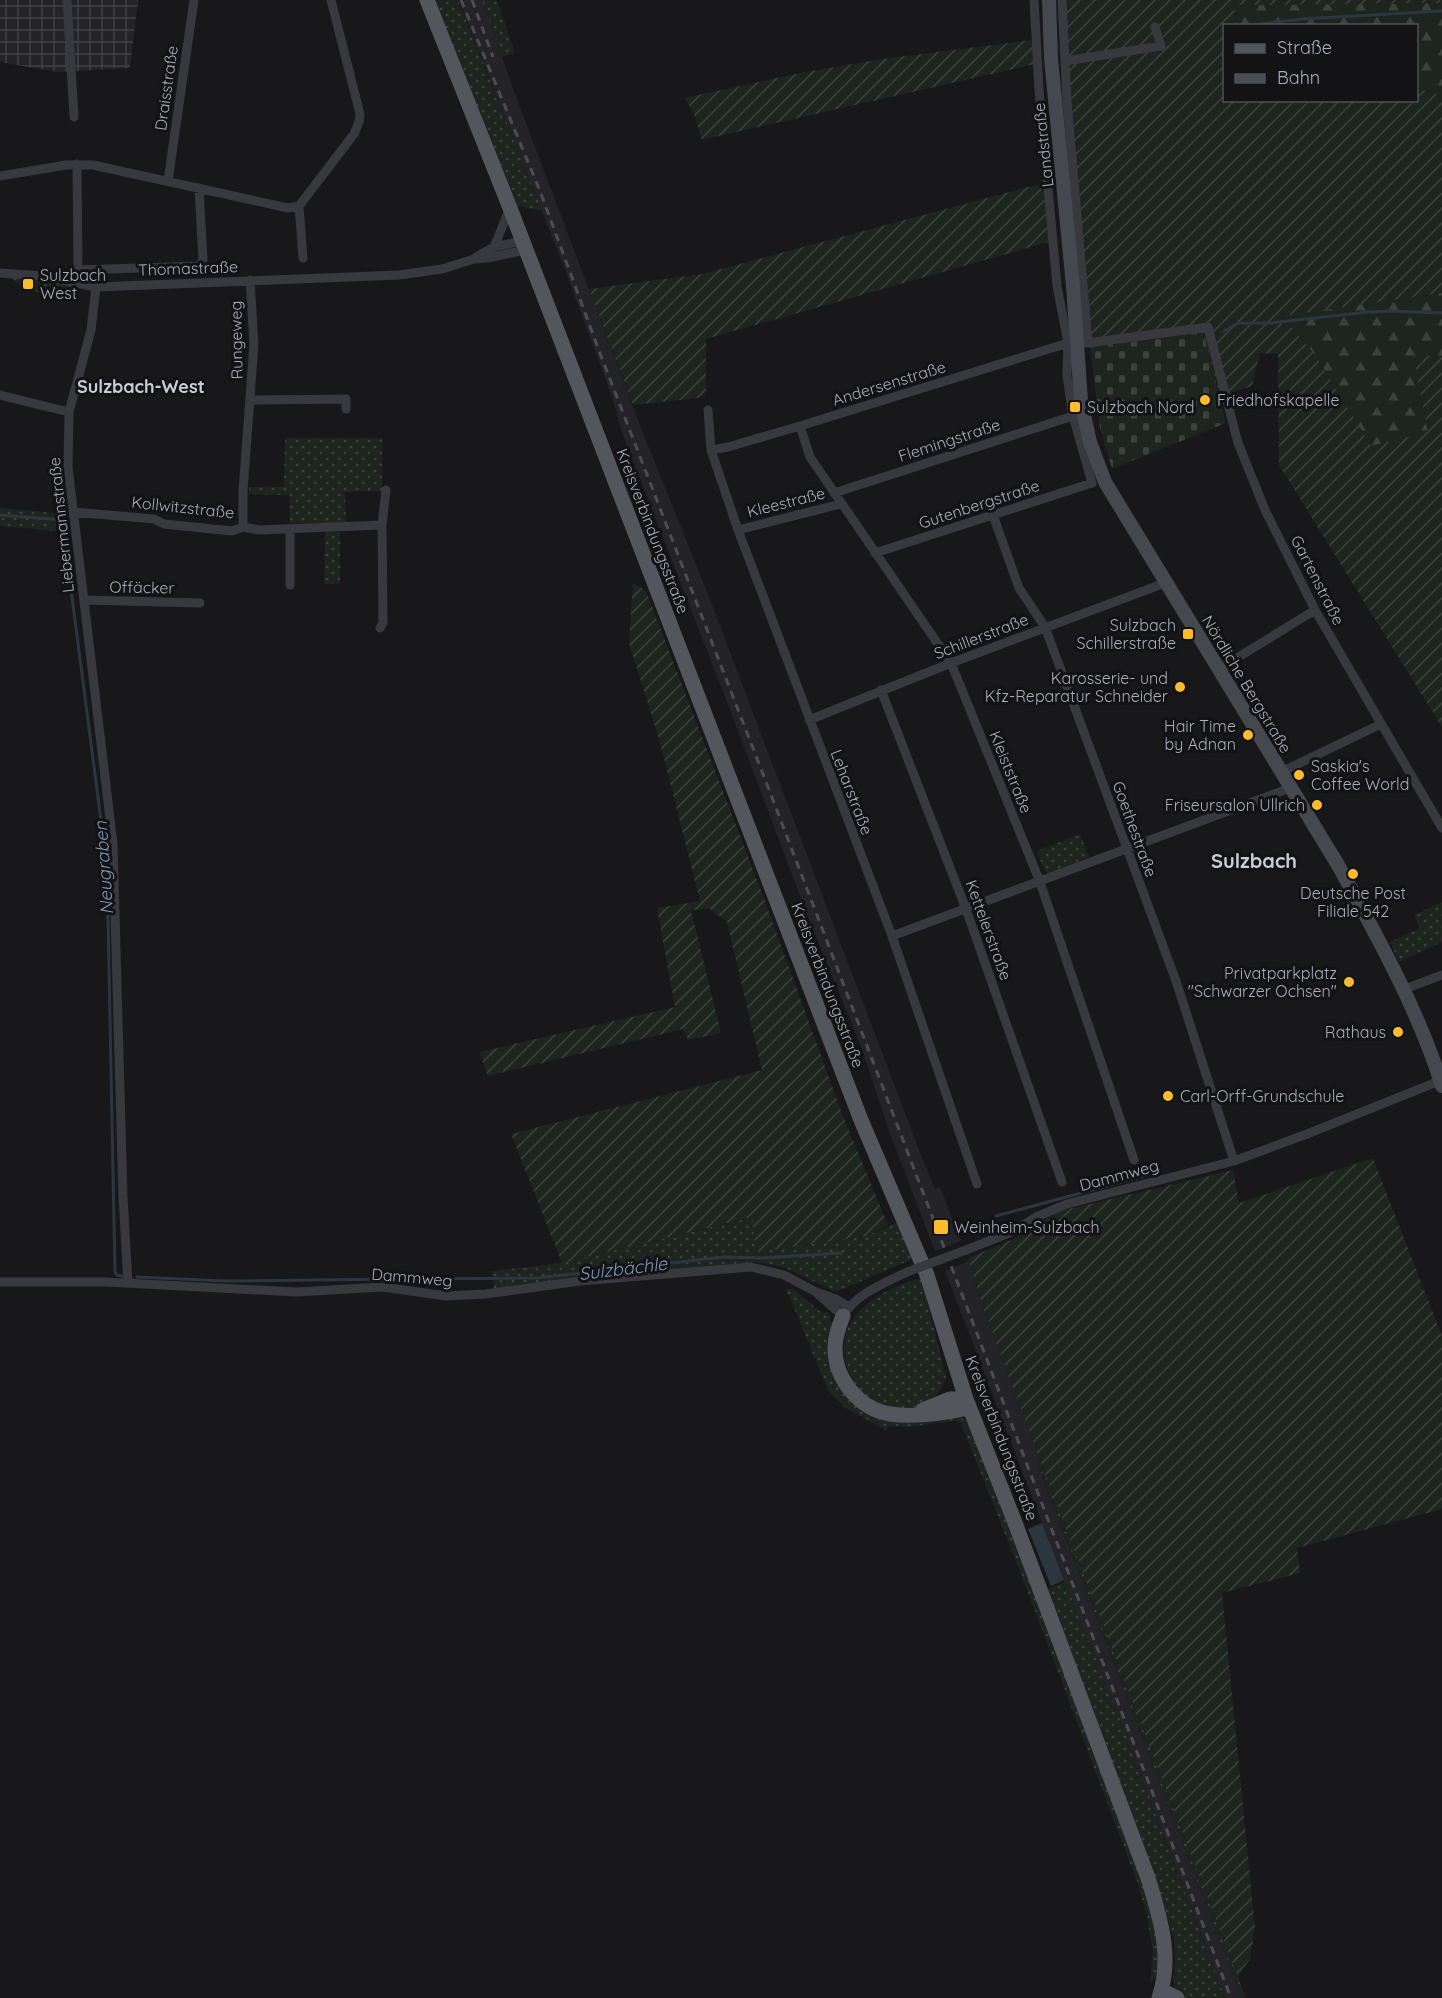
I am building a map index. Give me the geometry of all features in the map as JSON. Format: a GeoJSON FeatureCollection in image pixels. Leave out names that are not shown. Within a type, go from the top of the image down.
{"type":"FeatureCollection","features":[{"type":"Feature","properties":{"kind":"main road","name":"Kreisverbindungsstraße"},"geometry":{"type":"LineString","coordinates":[[427,0],[510,208],[861,1120],[927,1275],[967,1403],[1014,1520],[1148,1878],[1161,1920],[1166,1947],[1160,1996]]}},
{"type":"Feature","properties":{"kind":"main road","name":"Landstraße"},"geometry":{"type":"LineString","coordinates":[[1049,0],[1051,58],[1073,286]]}},
{"type":"Feature","properties":{"kind":"main road","name":"Nördliche Bergstraße"},"geometry":{"type":"LineString","coordinates":[[1073,286],[1081,401],[1090,442],[1105,482],[1355,896],[1402,990],[1441,1082]]}},
{"type":"Feature","properties":{"kind":"main road"},"geometry":{"type":"LineString","coordinates":[[846,1311],[837,1334],[835,1356],[843,1379],[851,1390],[874,1408],[888,1414],[915,1414],[950,1412],[967,1403]]}},
{"type":"Feature","properties":{"kind":"main road"},"geometry":{"type":"LineString","coordinates":[[940,1402],[946,1394],[955,1366]]}},
{"type":"Feature","properties":{"kind":"main road"},"geometry":{"type":"LineString","coordinates":[[915,1414],[940,1402],[955,1399],[967,1403]]}},
{"type":"Feature","properties":{"kind":"main road"},"geometry":{"type":"LineString","coordinates":[[1160,1996],[1177,1998]]}},
{"type":"Feature","properties":{"kind":"street"},"geometry":{"type":"LineString","coordinates":[[67,0],[74,117]]}},
{"type":"Feature","properties":{"kind":"street","name":"Draisstraße"},"geometry":{"type":"LineString","coordinates":[[168,181],[194,0]]}},
{"type":"Feature","properties":{"kind":"street"},"geometry":{"type":"LineString","coordinates":[[303,258],[299,206],[354,134],[360,122],[360,114],[331,0]]}},
{"type":"Feature","properties":{"kind":"street"},"geometry":{"type":"LineString","coordinates":[[1034,0],[1039,90],[1057,286],[1077,343]]}},
{"type":"Feature","properties":{"kind":"street"},"geometry":{"type":"LineString","coordinates":[[1062,0],[1077,343],[1067,376],[1073,416]]}},
{"type":"Feature","properties":{"kind":"street"},"geometry":{"type":"LineString","coordinates":[[1065,61],[1161,46],[1155,27]]}},
{"type":"Feature","properties":{"kind":"street"},"geometry":{"type":"LineString","coordinates":[[76,164],[78,270],[199,266],[202,260],[199,188]]}},
{"type":"Feature","properties":{"kind":"street"},"geometry":{"type":"LineString","coordinates":[[0,176],[76,164],[93,165],[288,208],[299,206]]}},
{"type":"Feature","properties":{"kind":"street"},"geometry":{"type":"LineString","coordinates":[[494,247],[510,208]]}},
{"type":"Feature","properties":{"kind":"street"},"geometry":{"type":"LineString","coordinates":[[474,259],[494,247],[524,245]]}},
{"type":"Feature","properties":{"kind":"street"},"geometry":{"type":"LineString","coordinates":[[474,259],[524,245]]}},
{"type":"Feature","properties":{"kind":"street","name":"Thomastraße"},"geometry":{"type":"LineString","coordinates":[[0,273],[42,276],[96,287],[411,274],[442,269],[474,259]]}},
{"type":"Feature","properties":{"kind":"street","name":"Rungeweg"},"geometry":{"type":"LineString","coordinates":[[243,527],[246,444],[254,344],[250,280]]}},
{"type":"Feature","properties":{"kind":"street","name":"Liebermannstraße"},"geometry":{"type":"LineString","coordinates":[[96,287],[91,330],[69,412],[68,467],[113,844],[123,1197],[128,1283]]}},
{"type":"Feature","properties":{"kind":"street","name":"Andersenstraße"},"geometry":{"type":"LineString","coordinates":[[711,450],[800,426],[1077,343],[1208,327]]}},
{"type":"Feature","properties":{"kind":"street","name":"Gartenstraße"},"geometry":{"type":"LineString","coordinates":[[1208,327],[1238,443],[1265,510],[1315,610],[1442,828]]}},
{"type":"Feature","properties":{"kind":"street"},"geometry":{"type":"LineString","coordinates":[[0,395],[69,412]]}},
{"type":"Feature","properties":{"kind":"street","name":"Rungeweg"},"geometry":{"type":"LineString","coordinates":[[251,400],[346,399],[346,409]]}},
{"type":"Feature","properties":{"kind":"street","name":"Leharstraße"},"geometry":{"type":"LineString","coordinates":[[708,410],[711,450],[738,530],[891,936],[977,1184]]}},
{"type":"Feature","properties":{"kind":"street","name":"Gutenbergstraße"},"geometry":{"type":"LineString","coordinates":[[875,553],[1092,483],[1073,416]]}},
{"type":"Feature","properties":{"kind":"street","name":"Flemingstraße"},"geometry":{"type":"LineString","coordinates":[[834,493],[1073,416]]}},
{"type":"Feature","properties":{"kind":"street","name":"Kleiststraße"},"geometry":{"type":"LineString","coordinates":[[800,426],[810,457],[951,663],[1040,882],[1134,1160]]}},
{"type":"Feature","properties":{"kind":"street"},"geometry":{"type":"LineString","coordinates":[[380,628],[383,623],[382,525],[386,490]]}},
{"type":"Feature","properties":{"kind":"street","name":"Kleestraße"},"geometry":{"type":"LineString","coordinates":[[738,530],[841,504]]}},
{"type":"Feature","properties":{"kind":"street","name":"Kollwitzstraße"},"geometry":{"type":"LineString","coordinates":[[73,512],[154,519],[164,524],[232,531],[243,527],[259,530],[382,525]]}},
{"type":"Feature","properties":{"kind":"street","name":"Goethestraße"},"geometry":{"type":"LineString","coordinates":[[993,515],[1019,588],[1045,627],[1176,981],[1234,1161]]}},
{"type":"Feature","properties":{"kind":"street"},"geometry":{"type":"LineString","coordinates":[[290,529],[290,585]]}},
{"type":"Feature","properties":{"kind":"street","name":"Schillerstraße"},"geometry":{"type":"LineString","coordinates":[[809,720],[951,663],[1165,583]]}},
{"type":"Feature","properties":{"kind":"street","name":"Offäcker"},"geometry":{"type":"LineString","coordinates":[[84,600],[200,603]]}},
{"type":"Feature","properties":{"kind":"street"},"geometry":{"type":"LineString","coordinates":[[1219,669],[1315,610]]}},
{"type":"Feature","properties":{"kind":"street","name":"Kettelerstraße"},"geometry":{"type":"LineString","coordinates":[[881,690],[966,909],[1062,1182]]}},
{"type":"Feature","properties":{"kind":"street"},"geometry":{"type":"LineString","coordinates":[[1281,771],[1381,724]]}},
{"type":"Feature","properties":{"kind":"street"},"geometry":{"type":"LineString","coordinates":[[891,936],[1290,788]]}},
{"type":"Feature","properties":{"kind":"street"},"geometry":{"type":"LineString","coordinates":[[1402,990],[1442,975]]}},
{"type":"Feature","properties":{"kind":"street","name":"Dammweg"},"geometry":{"type":"LineString","coordinates":[[0,1282],[128,1283],[296,1292],[383,1287],[446,1296],[486,1294],[580,1281],[738,1267],[774,1271],[797,1281],[846,1311],[871,1289],[906,1272],[1014,1231],[1036,1217],[1067,1204],[1234,1161],[1441,1082]]}},
{"type":"Feature","properties":{"kind":"shaded area"},"geometry":{"type":"Polygon","coordinates":[[[0,0],[138,0],[130,68],[57,72],[0,62],[0,0]]]}},
{"type":"Feature","properties":{"kind":"shaded area"},"geometry":{"type":"Polygon","coordinates":[[[459,0],[482,0],[643,433],[706,589],[921,1155],[935,1189],[940,1187],[961,1241],[935,1251],[890,1134],[862,1049],[806,912],[621,430],[613,400],[567,275],[459,0]]]}},
{"type":"Feature","properties":{"kind":"shaded area"},"geometry":{"type":"Polygon","coordinates":[[[969,1261],[983,1307],[1041,1463],[1038,1465],[1242,1998],[1225,1998],[1117,1712],[945,1271],[969,1261]]]}},
{"type":"Feature","properties":{"kind":"shaded area"},"geometry":{"type":"Polygon","coordinates":[[[1042,1523],[1064,1580],[1051,1586],[1028,1529],[1042,1523]]]}},
{"type":"Feature","properties":{"kind":"green space"},"geometry":{"type":"Polygon","coordinates":[[[434,0],[458,0],[542,211],[518,206],[434,0]]]}},
{"type":"Feature","properties":{"kind":"green space"},"geometry":{"type":"Polygon","coordinates":[[[482,0],[497,0],[515,53],[502,57],[482,0]]]}},
{"type":"Feature","properties":{"kind":"green space"},"geometry":{"type":"Polygon","coordinates":[[[1061,0],[1442,0],[1442,3],[1234,5],[1237,24],[1223,24],[1223,102],[1418,102],[1418,88],[1442,96],[1442,293],[1282,316],[1316,356],[1371,446],[1428,432],[1413,356],[1442,356],[1442,727],[1279,465],[1278,354],[1260,353],[1252,386],[1220,397],[1203,331],[1090,348],[1060,58],[1061,0]]]}},
{"type":"Feature","properties":{"kind":"green space"},"geometry":{"type":"Polygon","coordinates":[[[1442,3],[1442,96],[1418,88],[1418,24],[1237,24],[1234,5],[1442,3]]]}},
{"type":"Feature","properties":{"kind":"green space"},"geometry":{"type":"Polygon","coordinates":[[[1031,40],[1035,64],[702,140],[693,111],[684,98],[800,73],[882,59],[1031,40]]]}},
{"type":"Feature","properties":{"kind":"green space"},"geometry":{"type":"Polygon","coordinates":[[[1043,183],[1049,242],[706,339],[706,395],[698,398],[633,405],[589,289],[702,274],[1043,183]]]}},
{"type":"Feature","properties":{"kind":"green space"},"geometry":{"type":"Polygon","coordinates":[[[8,276],[46,280],[75,288],[78,293],[77,299],[69,303],[53,298],[29,289],[8,276]]]}},
{"type":"Feature","properties":{"kind":"green space"},"geometry":{"type":"Polygon","coordinates":[[[1442,293],[1442,356],[1413,357],[1428,432],[1371,446],[1316,356],[1282,315],[1442,293]]]}},
{"type":"Feature","properties":{"kind":"green space"},"geometry":{"type":"Polygon","coordinates":[[[1203,331],[1226,423],[1112,469],[1100,428],[1090,348],[1203,331]]]}},
{"type":"Feature","properties":{"kind":"green space"},"geometry":{"type":"Polygon","coordinates":[[[285,438],[382,438],[382,491],[345,492],[346,523],[290,523],[289,495],[249,494],[249,487],[284,487],[285,438]]]}},
{"type":"Feature","properties":{"kind":"green space"},"geometry":{"type":"Polygon","coordinates":[[[0,508],[68,514],[58,531],[0,526],[0,508]]]}},
{"type":"Feature","properties":{"kind":"green space"},"geometry":{"type":"Polygon","coordinates":[[[325,532],[340,532],[340,584],[324,584],[325,532]]]}},
{"type":"Feature","properties":{"kind":"green space"},"geometry":{"type":"Polygon","coordinates":[[[633,583],[646,591],[762,893],[843,1116],[888,1225],[866,1236],[756,1252],[752,1217],[562,1263],[511,1134],[762,1070],[727,922],[710,909],[691,910],[721,1033],[688,1040],[683,1029],[488,1076],[479,1052],[675,1007],[657,908],[700,901],[659,739],[629,643],[633,583]]]}},
{"type":"Feature","properties":{"kind":"green space"},"geometry":{"type":"Polygon","coordinates":[[[1080,834],[1089,857],[1049,873],[1044,871],[1037,851],[1080,834]]]}},
{"type":"Feature","properties":{"kind":"green space"},"geometry":{"type":"Polygon","coordinates":[[[1442,902],[1442,942],[1399,962],[1390,942],[1420,928],[1414,915],[1442,902]]]}},
{"type":"Feature","properties":{"kind":"green space"},"geometry":{"type":"Polygon","coordinates":[[[1373,1158],[1442,1336],[1442,1509],[1297,1548],[1300,1573],[1222,1593],[1255,1928],[1250,1959],[1238,1977],[1041,1463],[983,1307],[968,1258],[1011,1240],[1061,1211],[1233,1170],[1239,1203],[1373,1158]]]}},
{"type":"Feature","properties":{"kind":"green space"},"geometry":{"type":"Polygon","coordinates":[[[753,1217],[756,1252],[866,1236],[901,1221],[915,1258],[836,1292],[783,1267],[757,1262],[632,1272],[494,1290],[492,1271],[562,1263],[753,1217]]]}},
{"type":"Feature","properties":{"kind":"green space"},"geometry":{"type":"Polygon","coordinates":[[[921,1278],[946,1376],[941,1389],[924,1405],[900,1409],[888,1407],[865,1395],[851,1377],[846,1364],[844,1346],[847,1331],[864,1306],[891,1289],[921,1278]]]}},
{"type":"Feature","properties":{"kind":"green space"},"geometry":{"type":"Polygon","coordinates":[[[786,1289],[793,1289],[822,1313],[828,1312],[831,1324],[828,1345],[829,1363],[836,1378],[856,1404],[959,1416],[969,1427],[1030,1579],[1143,1881],[1159,1951],[1156,1976],[1150,1983],[1153,1952],[1147,1916],[1138,1884],[1024,1582],[961,1423],[953,1421],[909,1427],[889,1426],[887,1431],[844,1407],[828,1390],[786,1289]]]}},
{"type":"Feature","properties":{"kind":"green space"},"geometry":{"type":"Polygon","coordinates":[[[1041,1463],[1246,1998],[1242,1998],[1038,1464],[1041,1463]]]}},
{"type":"Feature","properties":{"kind":"green space"},"geometry":{"type":"Polygon","coordinates":[[[1065,1582],[1117,1712],[1225,1998],[1184,1998],[1176,1991],[1173,1984],[1174,1939],[1047,1589],[1065,1582]]]}},
{"type":"Feature","properties":{"kind":"waterway"},"geometry":{"type":"LineString","coordinates":[[1261,24],[1302,19],[1442,11]]}},
{"type":"Feature","properties":{"kind":"waterway"},"geometry":{"type":"LineString","coordinates":[[1224,331],[1238,323],[1270,323],[1368,312],[1442,313]]}},
{"type":"Feature","properties":{"kind":"waterway","name":"Neugraben"},"geometry":{"type":"LineString","coordinates":[[0,515],[62,520],[107,867],[115,1272],[122,1276]]}},
{"type":"Feature","properties":{"kind":"waterway","name":"Sulzbächle"},"geometry":{"type":"LineString","coordinates":[[996,1216],[1151,1174]]}},
{"type":"Feature","properties":{"kind":"waterway","name":"Sulzbächle"},"geometry":{"type":"LineString","coordinates":[[404,1279],[537,1278],[724,1257],[761,1258],[841,1253]]}},
{"type":"Feature","properties":{"kind":"waterway","name":"Sulzbächle"},"geometry":{"type":"LineString","coordinates":[[137,1277],[225,1281],[396,1279]]}},
{"type":"Feature","properties":{"kind":"railway"},"geometry":{"type":"LineString","coordinates":[[461,0],[540,191],[601,356],[1231,1998]]}},
{"type":"Feature","properties":{"kind":"railway"},"geometry":{"type":"LineString","coordinates":[[472,0],[493,57]]}},
{"type":"Feature","properties":{"kind":"place","name":"Sulzbach West"},"geometry":{"type":"Point","coordinates":[28,284]}},
{"type":"Feature","properties":{"kind":"place","name":"Friedhofskapelle"},"geometry":{"type":"Point","coordinates":[1205,400]}},
{"type":"Feature","properties":{"kind":"place","name":"Sulzbach Nord"},"geometry":{"type":"Point","coordinates":[1075,407]}},
{"type":"Feature","properties":{"kind":"place","name":"Sulzbach Schillerstraße"},"geometry":{"type":"Point","coordinates":[1188,634]}},
{"type":"Feature","properties":{"kind":"place","name":"Karosserie- und Kfz-Reparatur Schneider"},"geometry":{"type":"Point","coordinates":[1180,687]}},
{"type":"Feature","properties":{"kind":"place","name":"Hair Time by Adnan"},"geometry":{"type":"Point","coordinates":[1248,735]}},
{"type":"Feature","properties":{"kind":"place","name":"Saskia's Coffee World"},"geometry":{"type":"Point","coordinates":[1299,775]}},
{"type":"Feature","properties":{"kind":"place","name":"Friseursalon Ullrich"},"geometry":{"type":"Point","coordinates":[1317,805]}},
{"type":"Feature","properties":{"kind":"place","name":"Deutsche Post Filiale 542"},"geometry":{"type":"Point","coordinates":[1353,874]}},
{"type":"Feature","properties":{"kind":"place","name":"Privatparkplatz \"Schwarzer Ochsen\""},"geometry":{"type":"Point","coordinates":[1349,982]}},
{"type":"Feature","properties":{"kind":"place","name":"Rathaus"},"geometry":{"type":"Point","coordinates":[1398,1032]}},
{"type":"Feature","properties":{"kind":"place","name":"Carl-Orff-Grundschule"},"geometry":{"type":"Point","coordinates":[1168,1096]}},
{"type":"Feature","properties":{"kind":"place","name":"Weinheim-Sulzbach"},"geometry":{"type":"Point","coordinates":[941,1227]}},
{"type":"Feature","properties":{"kind":"district","name":"Sulzbach-West"},"geometry":{"type":"Point","coordinates":[141,387]}},
{"type":"Feature","properties":{"kind":"district","name":"Sulzbach"},"geometry":{"type":"Point","coordinates":[1254,861]}}]}
